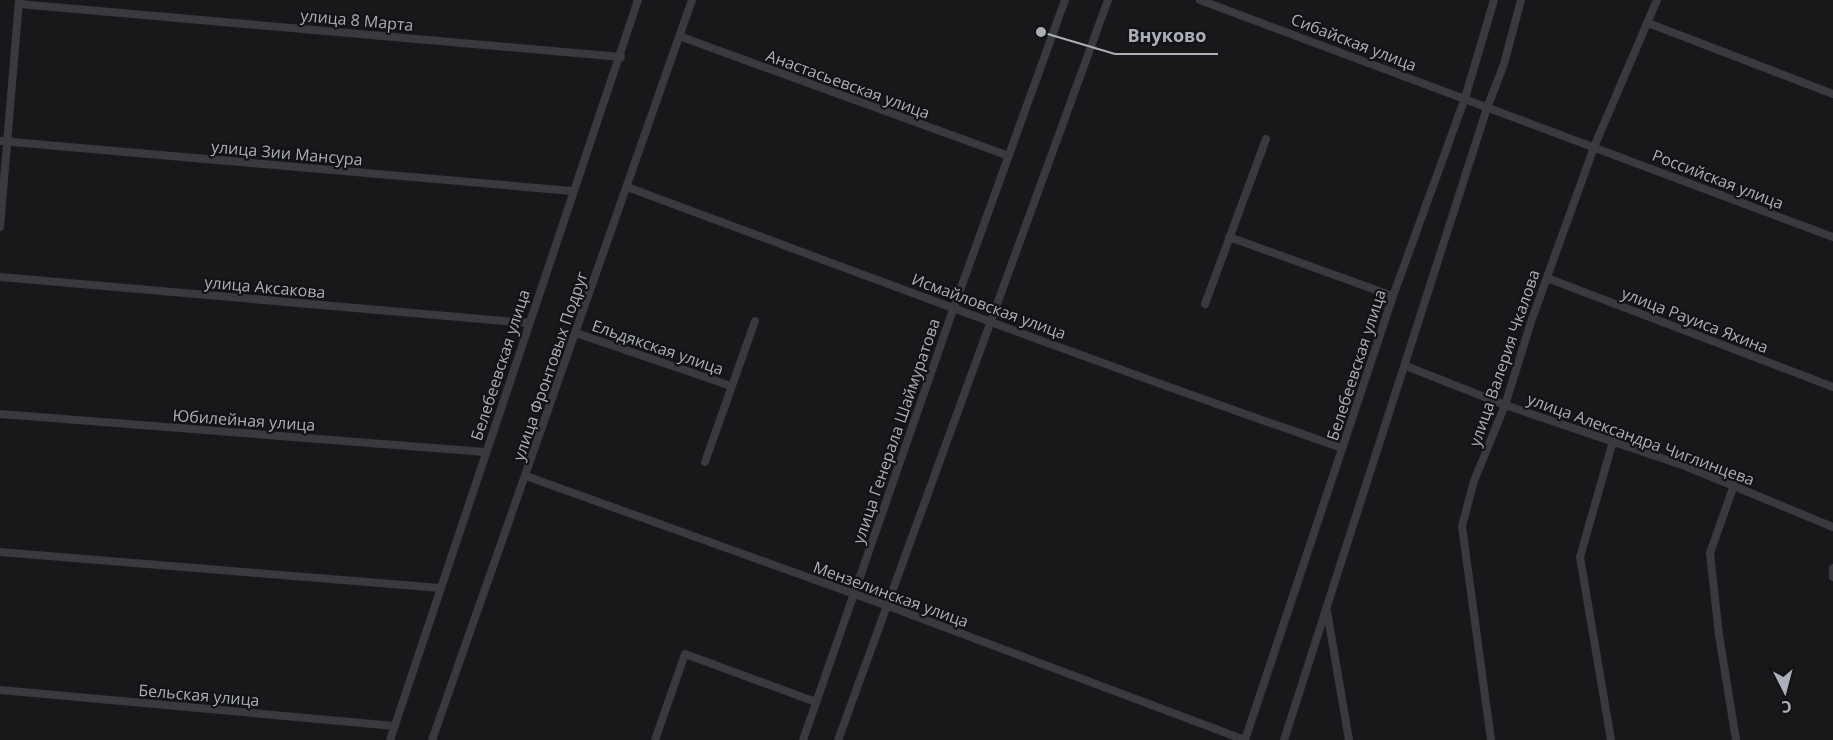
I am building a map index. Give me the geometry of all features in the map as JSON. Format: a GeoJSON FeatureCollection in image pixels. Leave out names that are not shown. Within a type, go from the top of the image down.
{"type":"FeatureCollection","features":[{"type":"Feature","properties":{"kind":"street","name":"Белебеевская улица"},"geometry":{"type":"LineString","coordinates":[[390,740],[572,191],[621,57],[638,0]]}},
{"type":"Feature","properties":{"kind":"street","name":"улица Фронтовых Подруг"},"geometry":{"type":"LineString","coordinates":[[432,740],[692,0]]}},
{"type":"Feature","properties":{"kind":"street","name":"улица Генерала Шаймуратова"},"geometry":{"type":"LineString","coordinates":[[803,740],[954,307],[1065,0]]}},
{"type":"Feature","properties":{"kind":"street"},"geometry":{"type":"LineString","coordinates":[[838,740],[1108,0]]}},
{"type":"Feature","properties":{"kind":"street","name":"Сибайская улица"},"geometry":{"type":"LineString","coordinates":[[1200,0],[1488,108]]}},
{"type":"Feature","properties":{"kind":"street","name":"Белебеевская улица"},"geometry":{"type":"LineString","coordinates":[[1245,740],[1393,296],[1465,98],[1494,0]]}},
{"type":"Feature","properties":{"kind":"street"},"geometry":{"type":"LineString","coordinates":[[1284,740],[1504,64],[1521,0]]}},
{"type":"Feature","properties":{"kind":"street","name":"улица Валерия Чкалова"},"geometry":{"type":"LineString","coordinates":[[1491,740],[1462,526],[1474,481],[1505,405],[1594,147],[1657,0]]}},
{"type":"Feature","properties":{"kind":"street","name":"улица 8 Марта"},"geometry":{"type":"LineString","coordinates":[[19,2],[621,57]]}},
{"type":"Feature","properties":{"kind":"street"},"geometry":{"type":"LineString","coordinates":[[0,227],[4,142],[19,2]]}},
{"type":"Feature","properties":{"kind":"street"},"geometry":{"type":"LineString","coordinates":[[1648,23],[1833,94]]}},
{"type":"Feature","properties":{"kind":"street","name":"Анастасьевская улица"},"geometry":{"type":"LineString","coordinates":[[679,36],[1009,156]]}},
{"type":"Feature","properties":{"kind":"street","name":"Российская улица"},"geometry":{"type":"LineString","coordinates":[[1488,108],[1833,237]]}},
{"type":"Feature","properties":{"kind":"street"},"geometry":{"type":"LineString","coordinates":[[1205,303],[1266,139]]}},
{"type":"Feature","properties":{"kind":"street","name":"улица Зии Мансура"},"geometry":{"type":"LineString","coordinates":[[4,142],[572,191]]}},
{"type":"Feature","properties":{"kind":"street","name":"Исмайловская улица"},"geometry":{"type":"LineString","coordinates":[[627,187],[991,320],[1156,384],[1342,448]]}},
{"type":"Feature","properties":{"kind":"street"},"geometry":{"type":"LineString","coordinates":[[1228,237],[1393,296]]}},
{"type":"Feature","properties":{"kind":"street","name":"улица Аксакова"},"geometry":{"type":"LineString","coordinates":[[0,277],[528,323]]}},
{"type":"Feature","properties":{"kind":"street","name":"улица Рауиса Яхина"},"geometry":{"type":"LineString","coordinates":[[1547,278],[1833,387]]}},
{"type":"Feature","properties":{"kind":"street"},"geometry":{"type":"LineString","coordinates":[[705,462],[755,321]]}},
{"type":"Feature","properties":{"kind":"street","name":"Ельдякская улица"},"geometry":{"type":"LineString","coordinates":[[576,333],[731,386]]}},
{"type":"Feature","properties":{"kind":"street","name":"улица Александра Чиглинцева"},"geometry":{"type":"LineString","coordinates":[[1406,366],[1505,405],[1734,485],[1833,526]]}},
{"type":"Feature","properties":{"kind":"street","name":"Юбилейная улица"},"geometry":{"type":"LineString","coordinates":[[0,414],[485,452]]}},
{"type":"Feature","properties":{"kind":"street"},"geometry":{"type":"LineString","coordinates":[[1611,740],[1580,557],[1613,441]]}},
{"type":"Feature","properties":{"kind":"street","name":"Мензелинская улица"},"geometry":{"type":"LineString","coordinates":[[526,476],[888,606],[1245,740]]}},
{"type":"Feature","properties":{"kind":"street"},"geometry":{"type":"LineString","coordinates":[[1734,485],[1710,553],[1719,635],[1736,740]]}},
{"type":"Feature","properties":{"kind":"street"},"geometry":{"type":"LineString","coordinates":[[0,552],[440,588]]}},
{"type":"Feature","properties":{"kind":"street"},"geometry":{"type":"LineString","coordinates":[[1833,568],[1833,577]]}},
{"type":"Feature","properties":{"kind":"street"},"geometry":{"type":"LineString","coordinates":[[1327,610],[1349,740]]}},
{"type":"Feature","properties":{"kind":"street"},"geometry":{"type":"LineString","coordinates":[[655,740],[685,654],[816,702]]}},
{"type":"Feature","properties":{"kind":"street","name":"Бельская улица"},"geometry":{"type":"LineString","coordinates":[[0,690],[395,726]]}},
{"type":"Feature","properties":{"kind":"place","name":"Внуково"},"geometry":{"type":"Point","coordinates":[1041,32]}}]}
